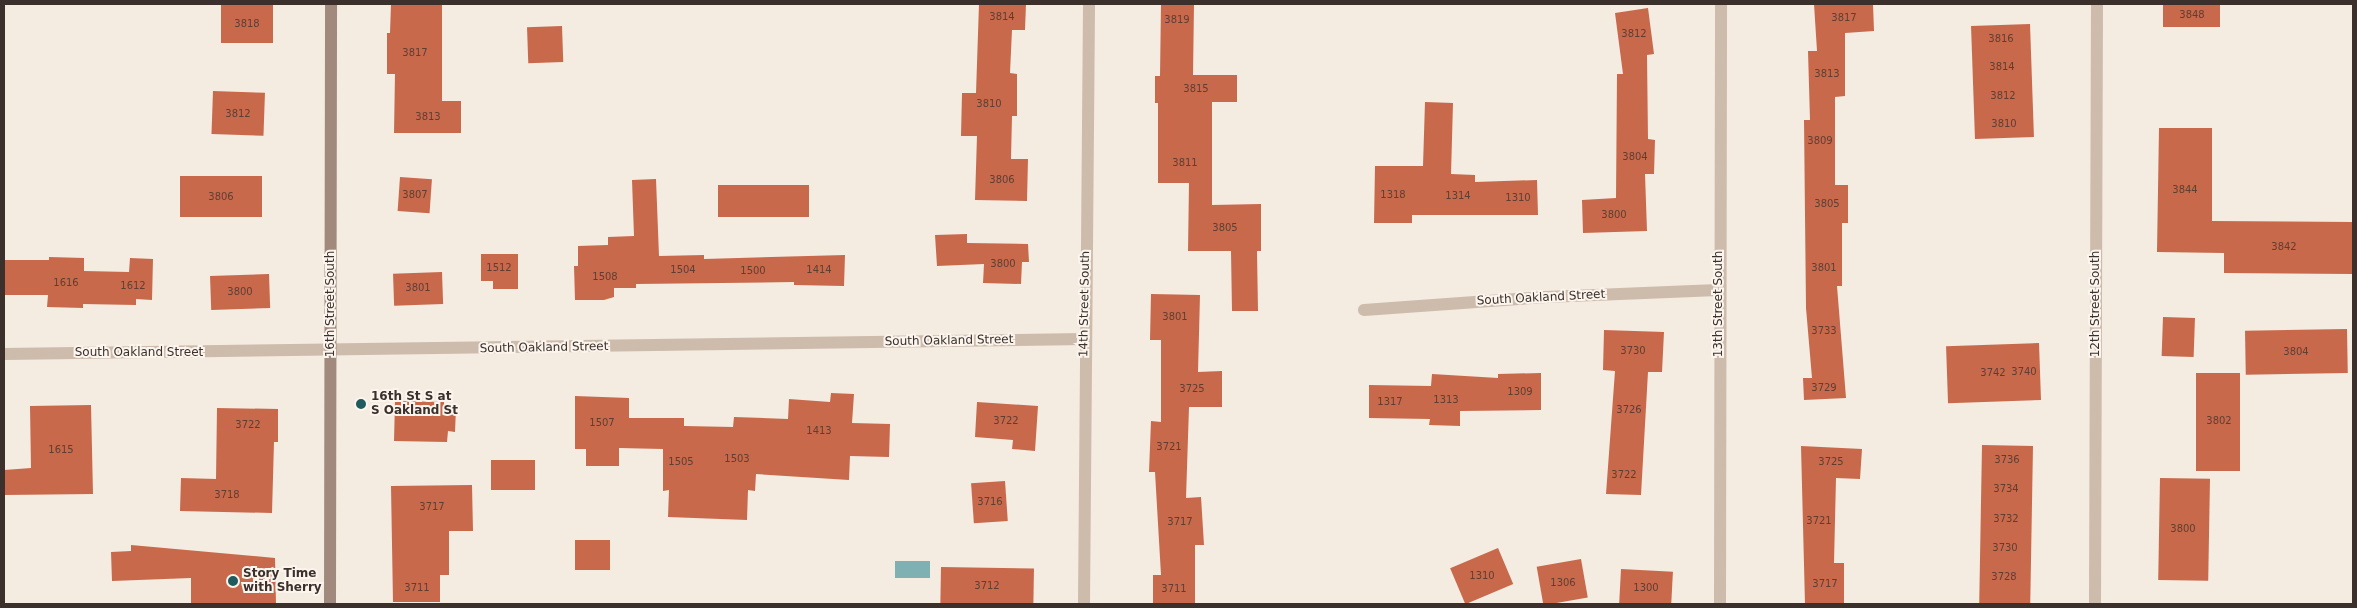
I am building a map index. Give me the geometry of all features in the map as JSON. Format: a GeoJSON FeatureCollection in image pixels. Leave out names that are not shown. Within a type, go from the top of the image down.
{"type":"FeatureCollection","features":[{"type":"Feature","properties":{"kind":"street","name":"16th Street South"},"geometry":{"type":"LineString","coordinates":[[330,604],[332,4]]}},
{"type":"Feature","properties":{"kind":"street","name":"14th Street South"},"geometry":{"type":"LineString","coordinates":[[1084,604],[1084,339],[1089,4]]}},
{"type":"Feature","properties":{"kind":"street","name":"13th Street South"},"geometry":{"type":"LineString","coordinates":[[1720,604],[1718,290],[1721,4]]}},
{"type":"Feature","properties":{"kind":"street","name":"12th Street South"},"geometry":{"type":"LineString","coordinates":[[2095,604],[2097,4]]}},
{"type":"Feature","properties":{"kind":"street","name":"South Oakland Street"},"geometry":{"type":"LineString","coordinates":[[1364,310],[1546,297],[1718,290]]}},
{"type":"Feature","properties":{"kind":"street","name":"South Oakland Street"},"geometry":{"type":"LineString","coordinates":[[4,354],[330,351],[1084,339]]}},
{"type":"Feature","properties":{"kind":"water"},"geometry":{"type":"Polygon","coordinates":[[[895,561],[930,561],[930,578],[895,578],[895,561]]]}},
{"type":"Feature","properties":{"kind":"building"},"geometry":{"type":"Polygon","coordinates":[[[221,4],[273,4],[273,43],[221,43],[221,4]]]}},
{"type":"Feature","properties":{"kind":"building"},"geometry":{"type":"Polygon","coordinates":[[[391,4],[442,4],[442,101],[461,101],[461,133],[394,133],[395,74],[387,74],[387,33],[390,33],[391,4]]]}},
{"type":"Feature","properties":{"kind":"building"},"geometry":{"type":"Polygon","coordinates":[[[979,4],[1026,4],[1025,30],[1012,30],[1010,73],[1017,74],[1017,116],[1012,116],[1011,159],[1028,159],[1027,201],[975,200],[977,136],[961,136],[962,93],[976,93],[979,4]]]}},
{"type":"Feature","properties":{"kind":"building"},"geometry":{"type":"Polygon","coordinates":[[[1161,4],[1194,4],[1193,75],[1237,75],[1237,102],[1212,102],[1212,205],[1261,204],[1261,251],[1257,251],[1258,311],[1232,311],[1231,251],[1188,251],[1189,183],[1158,183],[1158,103],[1155,103],[1155,76],[1160,76],[1161,4]]]}},
{"type":"Feature","properties":{"kind":"building"},"geometry":{"type":"Polygon","coordinates":[[[1814,4],[1873,4],[1874,31],[1845,33],[1845,96],[1835,97],[1835,185],[1848,185],[1848,223],[1842,223],[1842,286],[1837,286],[1846,398],[1804,400],[1803,378],[1812,378],[1806,308],[1804,120],[1810,120],[1808,51],[1817,51],[1814,4]]]}},
{"type":"Feature","properties":{"kind":"building"},"geometry":{"type":"Polygon","coordinates":[[[2163,4],[2220,4],[2220,27],[2163,27],[2163,4]]]}},
{"type":"Feature","properties":{"kind":"building"},"geometry":{"type":"Polygon","coordinates":[[[1648,8],[1654,54],[1647,55],[1648,139],[1655,140],[1654,174],[1645,174],[1647,231],[1583,233],[1582,200],[1616,198],[1617,74],[1623,74],[1615,13],[1648,8]]]}},
{"type":"Feature","properties":{"kind":"building"},"geometry":{"type":"Polygon","coordinates":[[[2030,24],[2034,137],[1975,139],[1971,26],[2030,24]]]}},
{"type":"Feature","properties":{"kind":"building"},"geometry":{"type":"Polygon","coordinates":[[[562,26],[563,62],[528,63],[527,27],[562,26]]]}},
{"type":"Feature","properties":{"kind":"building"},"geometry":{"type":"Polygon","coordinates":[[[213,91],[265,93],[263,136],[211,134],[213,91]]]}},
{"type":"Feature","properties":{"kind":"building"},"geometry":{"type":"Polygon","coordinates":[[[1425,102],[1453,103],[1451,174],[1475,175],[1475,182],[1537,180],[1538,215],[1412,215],[1412,223],[1374,223],[1375,166],[1423,166],[1425,102]]]}},
{"type":"Feature","properties":{"kind":"building"},"geometry":{"type":"Polygon","coordinates":[[[2159,128],[2212,128],[2212,221],[2353,222],[2353,274],[2224,273],[2224,253],[2157,252],[2159,128]]]}},
{"type":"Feature","properties":{"kind":"building"},"geometry":{"type":"Polygon","coordinates":[[[180,176],[262,176],[262,217],[180,217],[180,176]]]}},
{"type":"Feature","properties":{"kind":"building"},"geometry":{"type":"Polygon","coordinates":[[[400,177],[432,179],[430,213],[398,211],[400,177]]]}},
{"type":"Feature","properties":{"kind":"building"},"geometry":{"type":"Polygon","coordinates":[[[656,179],[659,256],[704,255],[704,259],[845,255],[844,286],[794,285],[794,282],[636,284],[636,288],[614,288],[614,297],[604,300],[575,300],[574,266],[578,266],[578,246],[608,245],[608,237],[634,236],[632,180],[656,179]]]}},
{"type":"Feature","properties":{"kind":"building"},"geometry":{"type":"Polygon","coordinates":[[[718,185],[809,185],[809,217],[718,217],[718,185]]]}},
{"type":"Feature","properties":{"kind":"building"},"geometry":{"type":"Polygon","coordinates":[[[967,234],[967,243],[1028,244],[1029,262],[1022,262],[1021,284],[983,283],[984,264],[937,266],[935,235],[967,234]]]}},
{"type":"Feature","properties":{"kind":"building"},"geometry":{"type":"Polygon","coordinates":[[[481,254],[518,254],[518,289],[493,289],[493,281],[481,281],[481,254]]]}},
{"type":"Feature","properties":{"kind":"building"},"geometry":{"type":"Polygon","coordinates":[[[49,257],[84,258],[84,271],[129,272],[130,258],[153,259],[152,300],[136,299],[136,305],[83,304],[83,308],[47,307],[48,295],[4,295],[4,260],[49,260],[49,257]]]}},
{"type":"Feature","properties":{"kind":"building"},"geometry":{"type":"Polygon","coordinates":[[[442,272],[443,304],[394,306],[393,274],[442,272]]]}},
{"type":"Feature","properties":{"kind":"building"},"geometry":{"type":"Polygon","coordinates":[[[269,274],[270,308],[211,310],[210,276],[269,274]]]}},
{"type":"Feature","properties":{"kind":"building"},"geometry":{"type":"Polygon","coordinates":[[[1151,294],[1200,295],[1198,372],[1222,371],[1222,407],[1189,407],[1186,498],[1201,497],[1204,545],[1195,545],[1195,604],[1153,604],[1153,575],[1161,575],[1155,472],[1149,472],[1151,421],[1161,422],[1161,340],[1150,340],[1151,294]]]}},
{"type":"Feature","properties":{"kind":"building"},"geometry":{"type":"Polygon","coordinates":[[[2163,317],[2195,318],[2194,357],[2162,356],[2163,317]]]}},
{"type":"Feature","properties":{"kind":"building"},"geometry":{"type":"Polygon","coordinates":[[[2347,329],[2348,373],[2246,375],[2245,331],[2347,329]]]}},
{"type":"Feature","properties":{"kind":"building"},"geometry":{"type":"Polygon","coordinates":[[[1604,330],[1664,332],[1662,372],[1648,372],[1641,495],[1606,494],[1615,371],[1603,370],[1604,330]]]}},
{"type":"Feature","properties":{"kind":"building"},"geometry":{"type":"Polygon","coordinates":[[[2039,343],[2041,400],[1948,403],[1946,346],[2039,343]]]}},
{"type":"Feature","properties":{"kind":"building"},"geometry":{"type":"Polygon","coordinates":[[[1541,373],[1541,410],[1460,411],[1460,426],[1429,425],[1430,419],[1369,418],[1369,385],[1431,386],[1432,374],[1498,378],[1498,374],[1541,373]]]}},
{"type":"Feature","properties":{"kind":"building"},"geometry":{"type":"Polygon","coordinates":[[[2196,373],[2240,373],[2240,471],[2196,471],[2196,373]]]}},
{"type":"Feature","properties":{"kind":"building"},"geometry":{"type":"Polygon","coordinates":[[[831,393],[854,394],[852,423],[890,424],[889,457],[850,456],[849,480],[756,474],[755,491],[748,490],[747,520],[668,517],[669,490],[663,491],[663,449],[619,448],[619,466],[586,466],[586,449],[575,449],[575,396],[629,398],[629,418],[684,418],[684,426],[733,427],[734,417],[788,419],[789,399],[830,402],[831,393]]]}},
{"type":"Feature","properties":{"kind":"building"},"geometry":{"type":"Polygon","coordinates":[[[395,401],[444,402],[444,408],[456,408],[455,432],[448,431],[447,442],[394,441],[395,401]]]}},
{"type":"Feature","properties":{"kind":"building"},"geometry":{"type":"Polygon","coordinates":[[[977,402],[1038,406],[1035,451],[1012,449],[1013,440],[975,437],[977,402]]]}},
{"type":"Feature","properties":{"kind":"building"},"geometry":{"type":"Polygon","coordinates":[[[91,405],[93,494],[4,495],[4,470],[31,468],[30,406],[91,405]]]}},
{"type":"Feature","properties":{"kind":"building"},"geometry":{"type":"Polygon","coordinates":[[[217,408],[278,409],[278,442],[274,442],[272,513],[180,511],[181,478],[216,479],[217,408]]]}},
{"type":"Feature","properties":{"kind":"building"},"geometry":{"type":"Polygon","coordinates":[[[1982,445],[2033,446],[2030,604],[1979,604],[1982,445]]]}},
{"type":"Feature","properties":{"kind":"building"},"geometry":{"type":"Polygon","coordinates":[[[1801,446],[1862,449],[1860,479],[1836,478],[1834,563],[1844,563],[1844,604],[1805,604],[1801,446]]]}},
{"type":"Feature","properties":{"kind":"building"},"geometry":{"type":"Polygon","coordinates":[[[491,460],[535,460],[535,490],[491,490],[491,460]]]}},
{"type":"Feature","properties":{"kind":"building"},"geometry":{"type":"Polygon","coordinates":[[[2160,478],[2210,479],[2208,581],[2158,580],[2160,478]]]}},
{"type":"Feature","properties":{"kind":"building"},"geometry":{"type":"Polygon","coordinates":[[[1005,481],[1008,521],[974,523],[971,483],[1005,481]]]}},
{"type":"Feature","properties":{"kind":"building"},"geometry":{"type":"Polygon","coordinates":[[[472,485],[473,531],[449,531],[449,575],[440,575],[440,602],[393,602],[391,486],[472,485]]]}},
{"type":"Feature","properties":{"kind":"building"},"geometry":{"type":"Polygon","coordinates":[[[575,540],[610,540],[610,570],[575,570],[575,540]]]}},
{"type":"Feature","properties":{"kind":"building","name":"Story Time with Sherry"},"geometry":{"type":"Polygon","coordinates":[[[131,545],[275,558],[276,604],[191,604],[191,578],[112,581],[111,552],[131,551],[131,545]]]}},
{"type":"Feature","properties":{"kind":"building"},"geometry":{"type":"Polygon","coordinates":[[[1498,548],[1513,584],[1465,604],[1450,568],[1498,548]]]}},
{"type":"Feature","properties":{"kind":"building"},"geometry":{"type":"Polygon","coordinates":[[[1581,559],[1588,597],[1543,604],[1537,567],[1581,559]]]}},
{"type":"Feature","properties":{"kind":"building"},"geometry":{"type":"Polygon","coordinates":[[[941,567],[1034,569],[1033,604],[940,604],[941,567]]]}},
{"type":"Feature","properties":{"kind":"building"},"geometry":{"type":"Polygon","coordinates":[[[1621,569],[1673,572],[1671,604],[1619,604],[1621,569]]]}},
{"type":"Feature","properties":{"kind":"place","name":"16th St S at S Oakland St"},"geometry":{"type":"Point","coordinates":[361,404]}},
{"type":"Feature","properties":{"kind":"place","name":"Story Time with Sherry"},"geometry":{"type":"Point","coordinates":[233,581]}}]}
